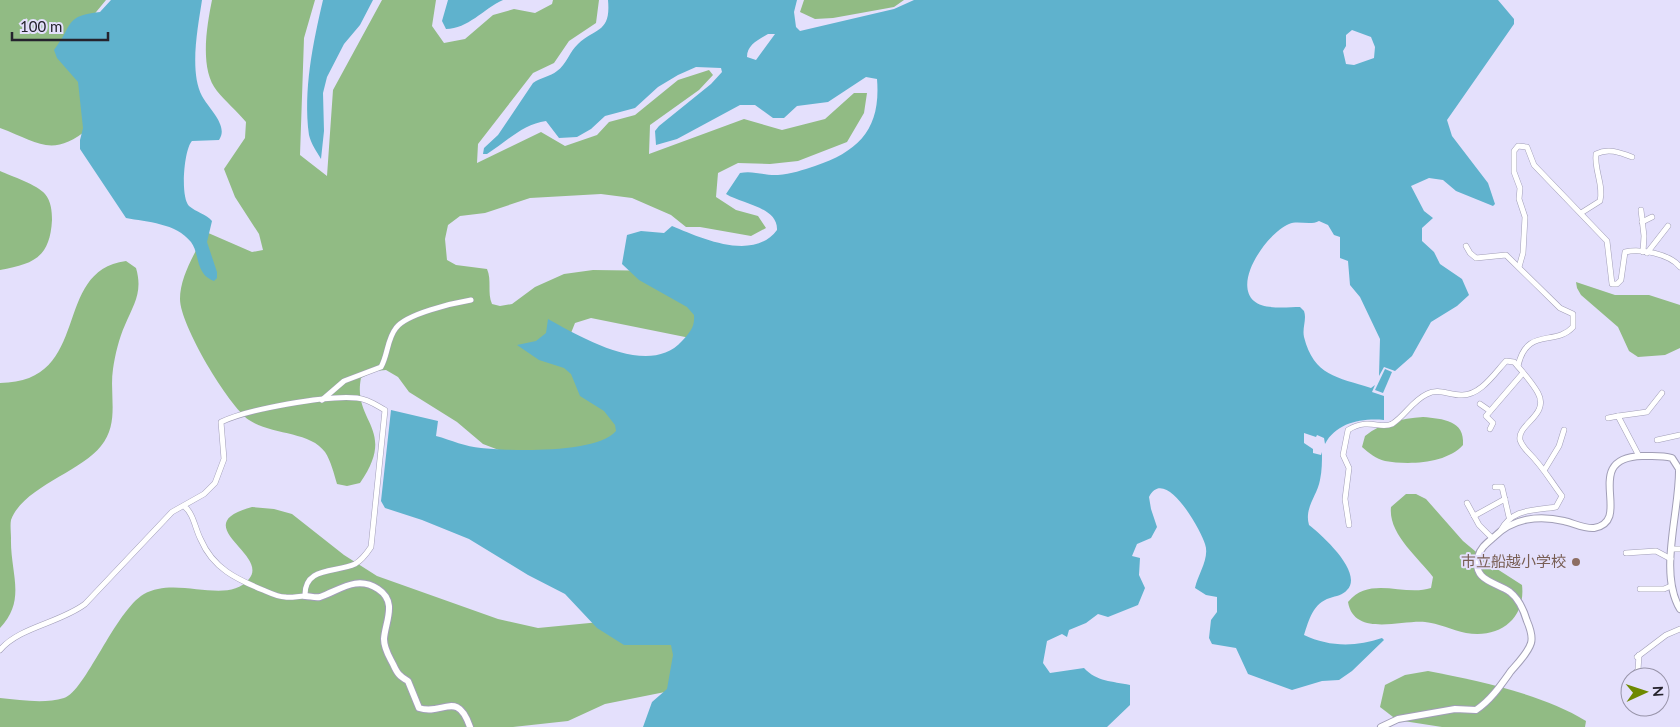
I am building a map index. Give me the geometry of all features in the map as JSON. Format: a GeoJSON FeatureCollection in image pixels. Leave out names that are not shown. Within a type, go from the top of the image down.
{"type":"FeatureCollection","features":[{"type":"Feature","properties":{"kind":"street"},"geometry":{"type":"LineString","coordinates":[[1519,268],[1523,253],[1525,217],[1518,199],[1520,188],[1514,172],[1514,151],[1518,146],[1527,147],[1534,165],[1554,188],[1568,199],[1607,241],[1612,284],[1617,284],[1621,280],[1625,252],[1633,250],[1668,258],[1680,267]]}},
{"type":"Feature","properties":{"kind":"street"},"geometry":{"type":"LineString","coordinates":[[1581,213],[1600,201],[1602,193],[1594,163],[1596,154],[1602,151],[1616,151],[1632,157]]}},
{"type":"Feature","properties":{"kind":"street"},"geometry":{"type":"LineString","coordinates":[[1641,210],[1645,253]]}},
{"type":"Feature","properties":{"kind":"street"},"geometry":{"type":"LineString","coordinates":[[1642,222],[1652,217]]}},
{"type":"Feature","properties":{"kind":"street"},"geometry":{"type":"LineString","coordinates":[[1645,253],[1668,226]]}},
{"type":"Feature","properties":{"kind":"street"},"geometry":{"type":"LineString","coordinates":[[1466,246],[1476,258],[1506,255],[1560,308],[1572,314],[1572,328],[1568,333],[1536,340],[1526,347],[1520,356],[1518,366]]}},
{"type":"Feature","properties":{"kind":"street"},"geometry":{"type":"LineString","coordinates":[[322,400],[344,382],[381,367],[387,358],[390,338],[396,327],[437,308],[471,300]]}},
{"type":"Feature","properties":{"kind":"street"},"geometry":{"type":"LineString","coordinates":[[1349,525],[1345,499],[1349,468],[1343,455],[1348,430],[1359,424],[1393,423],[1415,400],[1429,393],[1470,394],[1478,390],[1506,362],[1514,362],[1518,366],[1540,399],[1539,411],[1521,432],[1520,438],[1523,447],[1544,469],[1562,496],[1561,502],[1556,507],[1515,514],[1509,517],[1500,530],[1483,547],[1478,557],[1477,568],[1482,577],[1511,593],[1521,606],[1532,636],[1527,651],[1490,699],[1476,710],[1455,709],[1398,719],[1381,727]]}},
{"type":"Feature","properties":{"kind":"street"},"geometry":{"type":"LineString","coordinates":[[1490,429],[1492,423],[1486,416],[1523,373]]}},
{"type":"Feature","properties":{"kind":"street"},"geometry":{"type":"LineString","coordinates":[[1608,418],[1647,412],[1662,393]]}},
{"type":"Feature","properties":{"kind":"street"},"geometry":{"type":"LineString","coordinates":[[0,650],[13,638],[53,622],[74,612],[85,604],[172,512],[209,488],[220,473],[224,459],[221,422],[244,413],[322,400],[358,398],[369,400],[385,410],[371,547],[356,563],[313,575],[304,587],[305,596]]}},
{"type":"Feature","properties":{"kind":"street"},"geometry":{"type":"LineString","coordinates":[[1480,404],[1490,411]]}},
{"type":"Feature","properties":{"kind":"street"},"geometry":{"type":"LineString","coordinates":[[1618,416],[1639,456]]}},
{"type":"Feature","properties":{"kind":"street"},"geometry":{"type":"LineString","coordinates":[[1544,469],[1559,446],[1564,430]]}},
{"type":"Feature","properties":{"kind":"street"},"geometry":{"type":"LineString","coordinates":[[1657,440],[1680,435]]}},
{"type":"Feature","properties":{"kind":"street"},"geometry":{"type":"LineString","coordinates":[[1500,530],[1514,522],[1531,519],[1563,521],[1592,528],[1602,524],[1609,515],[1612,466],[1618,460],[1639,456],[1663,455],[1672,458],[1678,461],[1679,490],[1672,549],[1671,586],[1680,609]]}},
{"type":"Feature","properties":{"kind":"street"},"geometry":{"type":"LineString","coordinates":[[1495,487],[1502,487],[1509,517]]}},
{"type":"Feature","properties":{"kind":"street"},"geometry":{"type":"LineString","coordinates":[[1474,516],[1505,499]]}},
{"type":"Feature","properties":{"kind":"street"},"geometry":{"type":"LineString","coordinates":[[1467,503],[1479,525],[1492,538]]}},
{"type":"Feature","properties":{"kind":"street"},"geometry":{"type":"LineString","coordinates":[[184,506],[190,510],[200,540],[209,556],[222,570],[241,581],[284,597],[305,596],[318,598],[350,583],[366,584],[379,589],[389,605],[390,616],[384,636],[385,647],[399,676],[408,681],[419,708],[425,710],[451,704],[457,706],[464,713],[470,727]]}},
{"type":"Feature","properties":{"kind":"street"},"geometry":{"type":"LineString","coordinates":[[1672,549],[1680,549]]}},
{"type":"Feature","properties":{"kind":"street"},"geometry":{"type":"LineString","coordinates":[[1626,553],[1656,551],[1672,559]]}},
{"type":"Feature","properties":{"kind":"street"},"geometry":{"type":"LineString","coordinates":[[1640,588],[1664,589],[1671,586]]}},
{"type":"Feature","properties":{"kind":"street"},"geometry":{"type":"LineString","coordinates":[[1638,667],[1638,656],[1666,635],[1680,629]]}},
{"type":"Feature","properties":{"kind":"green space"},"geometry":{"type":"Polygon","coordinates":[[[0,0],[106,0],[92,17],[89,128],[65,143],[45,145],[0,128],[0,0]]]}},
{"type":"Feature","properties":{"kind":"green space"},"geometry":{"type":"Polygon","coordinates":[[[212,0],[315,0],[304,38],[300,155],[327,176],[333,90],[382,0],[436,0],[432,26],[444,43],[465,39],[493,15],[514,9],[535,13],[552,4],[553,0],[599,0],[596,23],[569,41],[554,63],[533,73],[478,144],[477,163],[541,132],[565,146],[597,135],[609,122],[635,115],[678,80],[709,70],[713,75],[699,90],[650,125],[649,154],[744,119],[782,130],[825,119],[854,93],[867,93],[864,113],[847,142],[798,161],[770,164],[738,163],[718,173],[716,197],[736,210],[758,216],[766,228],[751,236],[700,227],[686,227],[671,215],[632,198],[601,194],[530,198],[485,213],[460,216],[448,225],[445,239],[447,260],[456,265],[487,269],[492,304],[500,306],[512,304],[535,287],[564,274],[593,270],[669,271],[715,311],[700,340],[591,318],[575,323],[571,333],[652,443],[512,455],[483,444],[457,422],[409,392],[398,377],[386,370],[375,371],[361,378],[360,393],[362,406],[375,437],[375,450],[371,465],[360,483],[347,486],[337,484],[329,459],[318,445],[310,440],[258,425],[240,412],[218,382],[196,345],[182,311],[180,299],[183,282],[189,264],[206,232],[252,252],[263,250],[259,234],[235,197],[224,169],[245,138],[246,122],[211,82],[206,59],[206,47],[212,0]]]}},
{"type":"Feature","properties":{"kind":"green space"},"geometry":{"type":"Polygon","coordinates":[[[804,0],[904,0],[894,7],[833,18],[815,19],[800,12],[804,0]]]}},
{"type":"Feature","properties":{"kind":"green space"},"geometry":{"type":"Polygon","coordinates":[[[0,171],[31,184],[42,191],[50,203],[52,220],[48,243],[38,257],[22,265],[0,270],[0,171]]]}},
{"type":"Feature","properties":{"kind":"green space"},"geometry":{"type":"Polygon","coordinates":[[[126,261],[136,268],[138,291],[137,298],[121,335],[115,358],[112,379],[113,409],[107,437],[92,455],[39,489],[17,508],[11,520],[11,551],[15,596],[8,618],[0,628],[0,383],[29,378],[49,365],[61,347],[87,284],[103,269],[126,261]]]}},
{"type":"Feature","properties":{"kind":"green space"},"geometry":{"type":"Polygon","coordinates":[[[1576,282],[1615,295],[1649,295],[1680,305],[1680,348],[1665,355],[1638,357],[1629,351],[1618,327],[1581,295],[1576,282]]]}},
{"type":"Feature","properties":{"kind":"green space"},"geometry":{"type":"Polygon","coordinates":[[[1423,417],[1451,422],[1460,430],[1463,437],[1463,445],[1447,456],[1415,463],[1382,460],[1362,447],[1365,436],[1378,427],[1399,420],[1423,417]]]}},
{"type":"Feature","properties":{"kind":"green space"},"geometry":{"type":"Polygon","coordinates":[[[1406,494],[1416,494],[1426,499],[1463,541],[1494,567],[1522,585],[1520,608],[1508,624],[1489,633],[1478,634],[1466,633],[1425,622],[1368,623],[1359,620],[1352,613],[1348,602],[1357,594],[1366,590],[1388,588],[1421,590],[1431,588],[1433,577],[1405,545],[1394,527],[1391,517],[1391,507],[1406,494]]]}},
{"type":"Feature","properties":{"kind":"green space"},"geometry":{"type":"Polygon","coordinates":[[[252,507],[274,509],[292,514],[344,555],[377,576],[498,619],[538,628],[600,622],[700,650],[675,690],[605,704],[568,721],[513,727],[0,727],[0,698],[49,701],[64,698],[72,693],[91,667],[122,617],[133,603],[144,594],[157,589],[171,587],[215,591],[240,587],[249,579],[252,569],[249,560],[227,531],[226,522],[233,514],[252,507]]]}},
{"type":"Feature","properties":{"kind":"green space"},"geometry":{"type":"Polygon","coordinates":[[[1428,671],[1489,684],[1550,703],[1586,721],[1585,727],[1442,727],[1397,720],[1380,707],[1385,685],[1405,675],[1428,671]]]}},
{"type":"Feature","properties":{"kind":"water"},"geometry":{"type":"Polygon","coordinates":[[[111,0],[202,0],[198,23],[196,74],[202,96],[222,129],[219,140],[192,141],[185,163],[184,184],[186,201],[189,206],[212,221],[207,242],[217,272],[217,278],[214,281],[204,274],[194,247],[185,236],[161,224],[126,218],[80,149],[83,128],[78,82],[57,58],[54,50],[75,19],[80,16],[100,12],[111,0]]]}},
{"type":"Feature","properties":{"kind":"water"},"geometry":{"type":"Polygon","coordinates":[[[323,0],[373,0],[360,25],[344,44],[327,77],[323,93],[324,131],[321,159],[309,135],[307,101],[310,67],[323,0]]]}},
{"type":"Feature","properties":{"kind":"water"},"geometry":{"type":"Polygon","coordinates":[[[448,0],[503,0],[461,26],[446,29],[442,21],[448,0]]]}},
{"type":"Feature","properties":{"kind":"water"},"geometry":{"type":"Polygon","coordinates":[[[608,0],[797,0],[794,12],[796,27],[800,31],[894,9],[914,0],[1498,0],[1514,19],[1514,24],[1447,120],[1452,136],[1488,183],[1495,204],[1493,206],[1456,191],[1443,180],[1429,178],[1411,186],[1424,211],[1433,218],[1422,228],[1422,241],[1434,252],[1440,264],[1462,279],[1469,295],[1457,306],[1431,322],[1412,356],[1395,371],[1384,367],[1379,376],[1380,339],[1360,297],[1350,285],[1348,261],[1340,258],[1340,237],[1334,235],[1328,225],[1319,221],[1289,224],[1281,229],[1263,247],[1250,270],[1247,282],[1248,292],[1258,304],[1276,307],[1300,307],[1304,311],[1304,337],[1308,350],[1314,360],[1328,373],[1371,388],[1375,385],[1372,392],[1384,396],[1384,420],[1350,423],[1336,431],[1325,444],[1324,438],[1304,433],[1304,443],[1313,449],[1313,453],[1321,455],[1322,452],[1321,477],[1309,508],[1309,525],[1339,555],[1350,574],[1351,583],[1344,593],[1324,600],[1319,604],[1310,618],[1304,635],[1333,644],[1362,643],[1382,638],[1384,640],[1352,671],[1339,680],[1322,681],[1292,690],[1248,674],[1236,648],[1212,644],[1209,638],[1211,620],[1217,612],[1217,597],[1206,595],[1195,588],[1206,555],[1205,544],[1197,526],[1182,503],[1173,494],[1164,489],[1156,489],[1149,497],[1157,527],[1151,538],[1137,544],[1132,556],[1140,558],[1139,575],[1145,588],[1138,605],[1108,617],[1098,614],[1086,623],[1069,630],[1067,637],[1062,634],[1047,641],[1043,663],[1050,673],[1084,668],[1094,676],[1111,682],[1130,685],[1130,705],[1107,727],[643,727],[652,702],[667,689],[673,655],[671,645],[624,645],[597,628],[565,594],[528,575],[469,539],[422,520],[385,508],[381,501],[391,410],[438,421],[436,436],[475,447],[512,450],[552,449],[591,444],[606,438],[616,431],[615,425],[604,411],[580,396],[571,374],[564,368],[539,360],[517,345],[536,341],[546,333],[548,319],[596,344],[634,355],[652,356],[668,351],[682,341],[693,326],[694,315],[687,307],[639,280],[622,264],[627,235],[641,231],[664,233],[672,226],[712,241],[726,244],[755,245],[767,240],[777,230],[776,222],[772,216],[758,207],[726,194],[740,173],[788,174],[831,160],[844,153],[855,145],[871,124],[877,96],[877,79],[866,77],[828,102],[797,106],[784,118],[773,118],[755,105],[740,105],[677,139],[656,145],[655,131],[659,126],[711,84],[722,72],[721,68],[696,67],[658,87],[635,108],[605,116],[591,129],[577,137],[559,138],[546,121],[522,130],[487,154],[483,154],[484,148],[498,135],[533,83],[551,75],[560,68],[578,44],[605,24],[608,0]],[[1352,30],[1346,35],[1346,46],[1343,51],[1346,64],[1354,65],[1374,58],[1375,47],[1371,37],[1352,30]],[[768,34],[751,46],[747,57],[756,60],[775,34],[768,34]]]}},
{"type":"Feature","properties":{"kind":"water"},"geometry":{"type":"Polygon","coordinates":[[[1385,369],[1392,372],[1383,393],[1375,390],[1385,369]]]}},
{"type":"Feature","properties":{"kind":"place","name":"市立船越小学校"},"geometry":{"type":"Point","coordinates":[1576,562]}}]}
